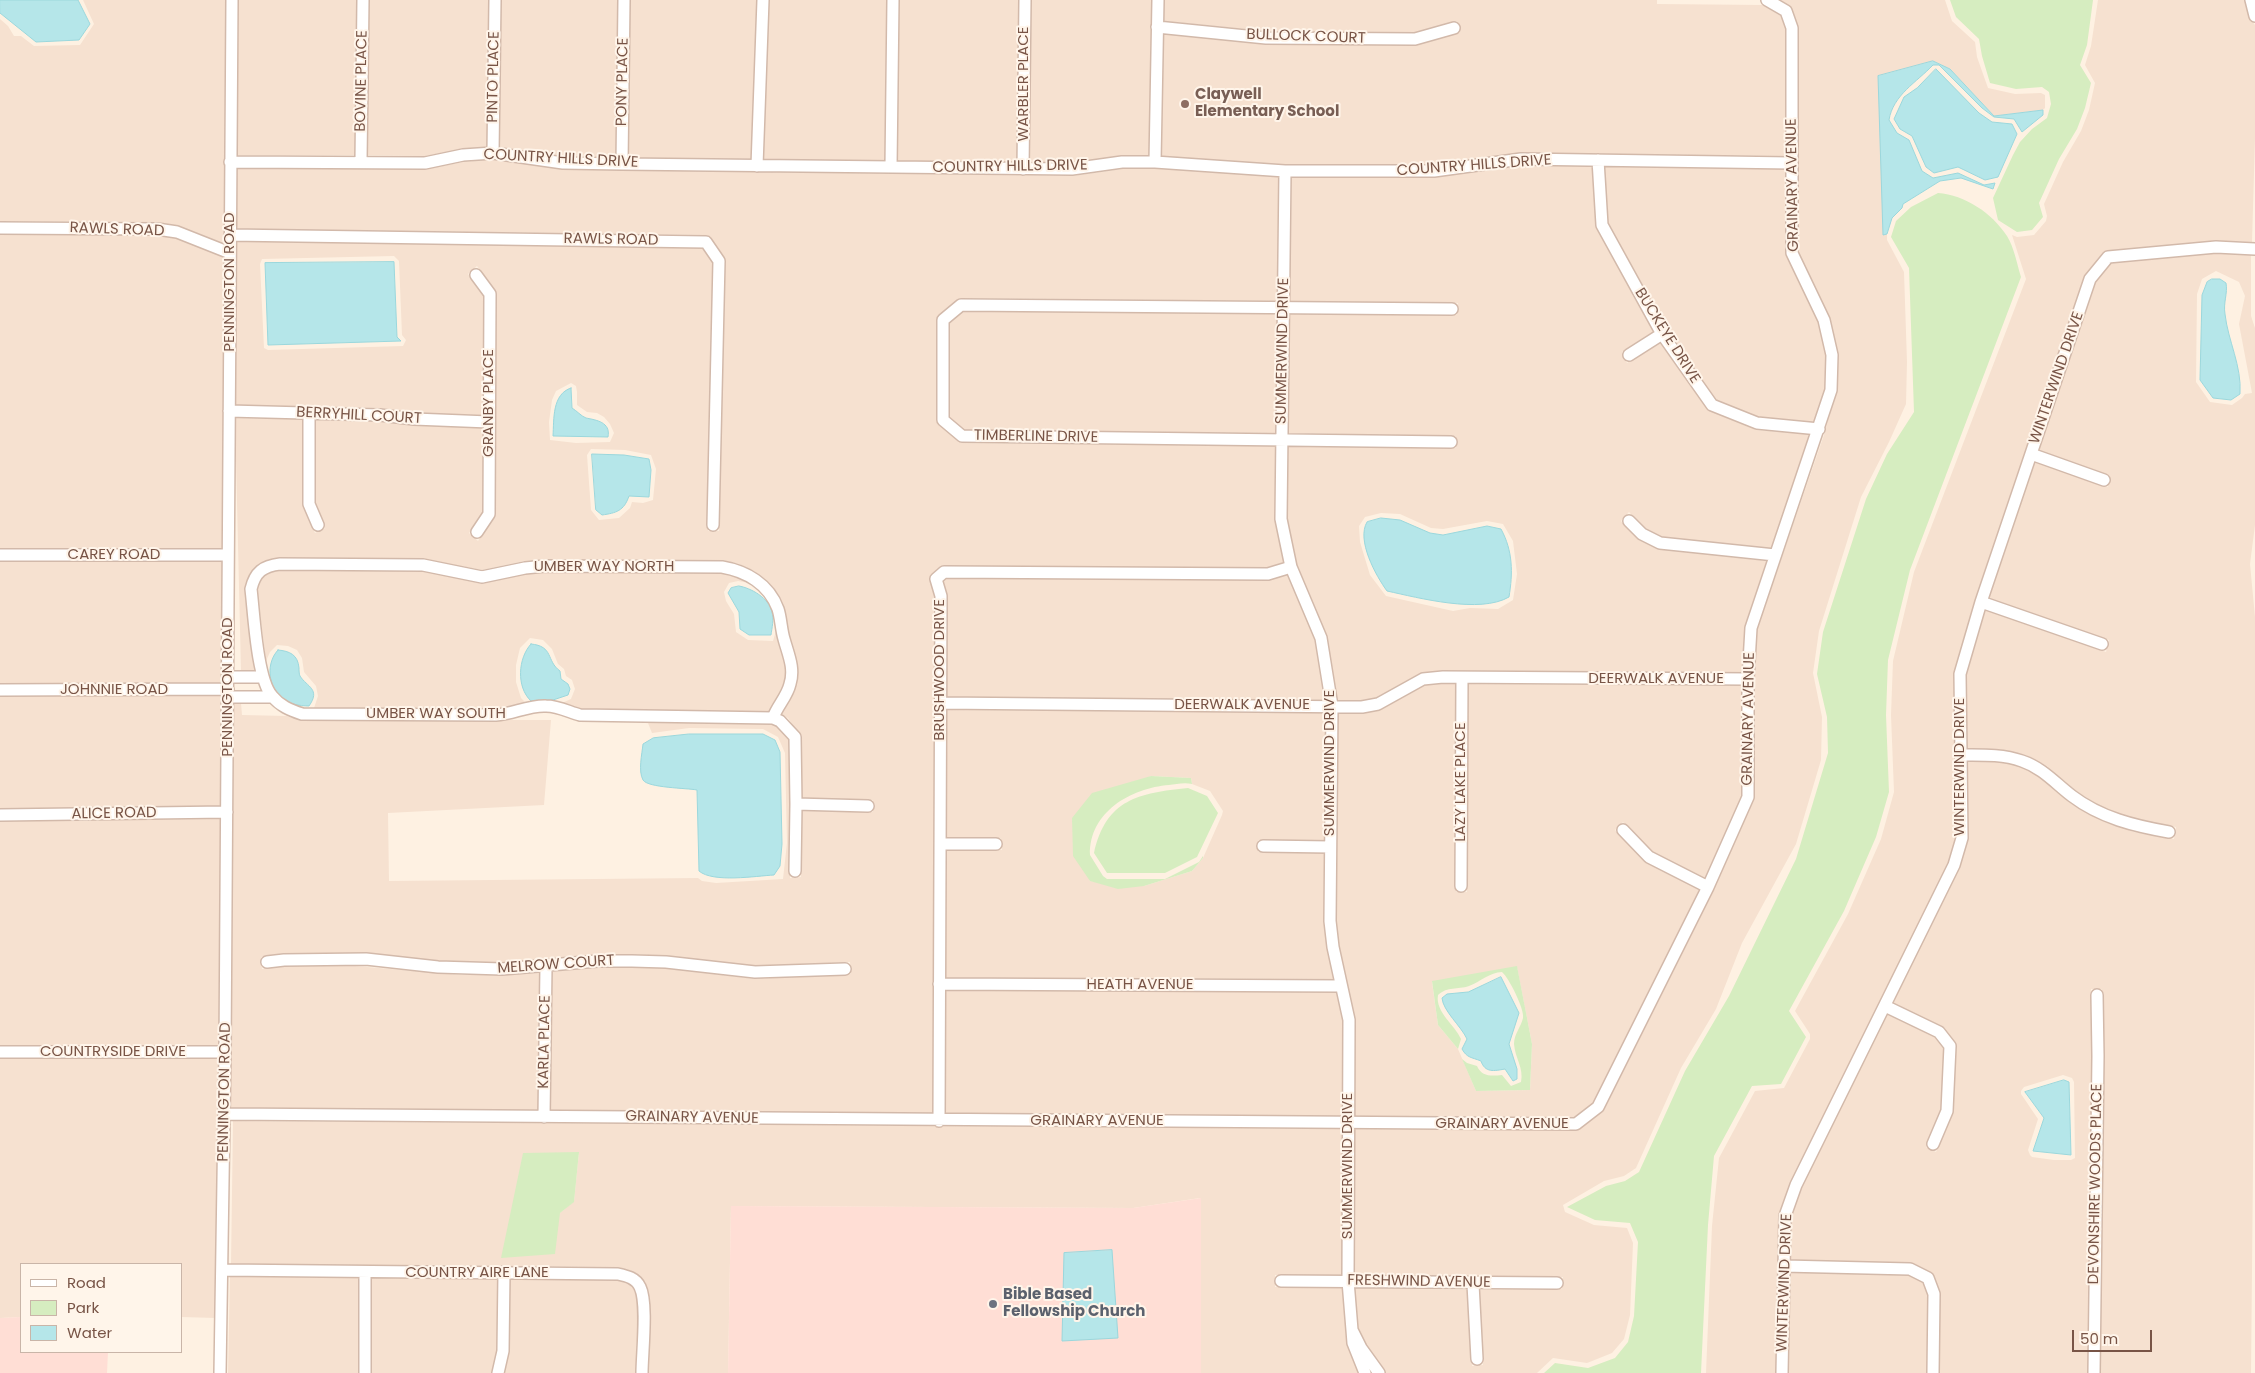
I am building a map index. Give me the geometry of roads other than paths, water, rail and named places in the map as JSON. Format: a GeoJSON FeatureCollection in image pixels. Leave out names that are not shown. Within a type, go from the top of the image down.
{"type":"FeatureCollection","features":[{"type":"Feature","properties":{"kind":"street","name":"PENNINGTON ROAD"},"geometry":{"type":"LineString","coordinates":[[220,1373],[225,1052],[232,0]]}},
{"type":"Feature","properties":{"kind":"street","name":"BOVINE PLACE"},"geometry":{"type":"LineString","coordinates":[[362,161],[364,0]]}},
{"type":"Feature","properties":{"kind":"street","name":"PINTO PLACE"},"geometry":{"type":"LineString","coordinates":[[493,153],[495,0]]}},
{"type":"Feature","properties":{"kind":"street","name":"PONY PLACE"},"geometry":{"type":"LineString","coordinates":[[622,164],[624,0]]}},
{"type":"Feature","properties":{"kind":"street"},"geometry":{"type":"LineString","coordinates":[[757,166],[764,0]]}},
{"type":"Feature","properties":{"kind":"street"},"geometry":{"type":"LineString","coordinates":[[891,167],[893,0]]}},
{"type":"Feature","properties":{"kind":"street","name":"WARBLER PLACE"},"geometry":{"type":"LineString","coordinates":[[1024,169],[1025,0]]}},
{"type":"Feature","properties":{"kind":"street"},"geometry":{"type":"LineString","coordinates":[[1155,162],[1158,0]]}},
{"type":"Feature","properties":{"kind":"street","name":"GRAINARY AVENUE"},"geometry":{"type":"LineString","coordinates":[[224,1114],[939,1121],[1576,1124],[1598,1107],[1708,887],[1748,797],[1748,679],[1751,628],[1831,390],[1832,355],[1824,320],[1792,253],[1792,28],[1786,11],[1767,0]]}},
{"type":"Feature","properties":{"kind":"street"},"geometry":{"type":"LineString","coordinates":[[2251,0],[2255,16]]}},
{"type":"Feature","properties":{"kind":"street","name":"BULLOCK COURT"},"geometry":{"type":"LineString","coordinates":[[1158,27],[1266,38],[1405,39],[1415,39],[1454,28]]}},
{"type":"Feature","properties":{"kind":"street","name":"COUNTRY HILLS DRIVE"},"geometry":{"type":"LineString","coordinates":[[230,162],[362,161],[425,163],[463,155],[493,153],[563,162],[622,164],[1072,170],[1122,162],[1155,162],[1285,171],[1434,171],[1521,160],[1791,162]]}},
{"type":"Feature","properties":{"kind":"street","name":"BUCKEYE DRIVE"},"geometry":{"type":"LineString","coordinates":[[1598,160],[1602,225],[1662,334],[1712,405],[1757,423],[1819,429]]}},
{"type":"Feature","properties":{"kind":"street","name":"SUMMERWIND DRIVE"},"geometry":{"type":"LineString","coordinates":[[1285,171],[1281,519],[1291,567],[1321,638],[1332,706],[1330,921],[1333,947],[1349,1020],[1348,1281],[1353,1344],[1364,1373]]}},
{"type":"Feature","properties":{"kind":"street","name":"RAWLS ROAD"},"geometry":{"type":"LineString","coordinates":[[0,228],[158,229],[177,232],[230,253]]}},
{"type":"Feature","properties":{"kind":"street","name":"RAWLS ROAD"},"geometry":{"type":"LineString","coordinates":[[230,235],[706,242],[718,261],[713,525]]}},
{"type":"Feature","properties":{"kind":"street","name":"WINTERWIND DRIVE"},"geometry":{"type":"LineString","coordinates":[[1782,1373],[1785,1216],[1794,1193],[1954,865],[1962,838],[1960,674],[1981,602],[2090,279],[2108,257],[2216,247],[2255,249]]}},
{"type":"Feature","properties":{"kind":"street","name":"GRANBY PLACE"},"geometry":{"type":"LineString","coordinates":[[476,275],[490,294],[489,514],[477,532]]}},
{"type":"Feature","properties":{"kind":"street","name":"TIMBERLINE DRIVE"},"geometry":{"type":"LineString","coordinates":[[1451,442],[962,436],[942,420],[943,320],[961,305],[1452,309]]}},
{"type":"Feature","properties":{"kind":"street"},"geometry":{"type":"LineString","coordinates":[[1629,355],[1662,334]]}},
{"type":"Feature","properties":{"kind":"street","name":"BERRYHILL COURT"},"geometry":{"type":"LineString","coordinates":[[229,411],[380,415],[414,419],[489,422]]}},
{"type":"Feature","properties":{"kind":"street"},"geometry":{"type":"LineString","coordinates":[[309,413],[309,504],[318,525]]}},
{"type":"Feature","properties":{"kind":"street"},"geometry":{"type":"LineString","coordinates":[[2031,454],[2104,480]]}},
{"type":"Feature","properties":{"kind":"street"},"geometry":{"type":"LineString","coordinates":[[1629,521],[1642,534],[1660,543],[1775,555]]}},
{"type":"Feature","properties":{"kind":"street","name":"CAREY ROAD"},"geometry":{"type":"LineString","coordinates":[[0,554],[228,555]]}},
{"type":"Feature","properties":{"kind":"street","name":"UMBER WAY NORTH"},"geometry":{"type":"LineString","coordinates":[[263,677],[251,589],[253,579],[259,571],[270,566],[423,565],[482,577],[545,566],[722,567],[737,570],[751,576],[772,597],[778,610],[792,671],[790,685],[777,706],[773,718]]}},
{"type":"Feature","properties":{"kind":"street","name":"BRUSHWOOD DRIVE"},"geometry":{"type":"LineString","coordinates":[[939,1121],[941,596],[936,579],[944,572],[1268,574],[1291,567]]}},
{"type":"Feature","properties":{"kind":"street"},"geometry":{"type":"LineString","coordinates":[[1981,602],[2102,644]]}},
{"type":"Feature","properties":{"kind":"street"},"geometry":{"type":"LineString","coordinates":[[228,688],[263,677],[272,697]]}},
{"type":"Feature","properties":{"kind":"street","name":"LAZY LAKE PLACE"},"geometry":{"type":"LineString","coordinates":[[1461,886],[1462,678]]}},
{"type":"Feature","properties":{"kind":"street","name":"DEERWALK AVENUE"},"geometry":{"type":"LineString","coordinates":[[940,703],[1362,707],[1378,704],[1423,679],[1748,679]]}},
{"type":"Feature","properties":{"kind":"street"},"geometry":{"type":"LineString","coordinates":[[228,688],[272,697]]}},
{"type":"Feature","properties":{"kind":"street","name":"JOHNNIE ROAD"},"geometry":{"type":"LineString","coordinates":[[0,690],[228,688]]}},
{"type":"Feature","properties":{"kind":"street","name":"UMBER WAY SOUTH"},"geometry":{"type":"LineString","coordinates":[[272,697],[286,709],[302,714],[496,715],[544,706],[556,707],[580,716],[773,718]]}},
{"type":"Feature","properties":{"kind":"street"},"geometry":{"type":"LineString","coordinates":[[773,718],[780,721],[794,737],[795,871]]}},
{"type":"Feature","properties":{"kind":"street"},"geometry":{"type":"LineString","coordinates":[[1961,755],[1998,755],[2023,761],[2045,772],[2073,797],[2101,814],[2134,826],[2169,832]]}},
{"type":"Feature","properties":{"kind":"street"},"geometry":{"type":"LineString","coordinates":[[796,804],[868,806]]}},
{"type":"Feature","properties":{"kind":"street","name":"ALICE ROAD"},"geometry":{"type":"LineString","coordinates":[[0,815],[227,812]]}},
{"type":"Feature","properties":{"kind":"street"},"geometry":{"type":"LineString","coordinates":[[1623,830],[1649,857],[1708,887]]}},
{"type":"Feature","properties":{"kind":"street"},"geometry":{"type":"LineString","coordinates":[[940,844],[996,844]]}},
{"type":"Feature","properties":{"kind":"street"},"geometry":{"type":"LineString","coordinates":[[1263,846],[1330,847]]}},
{"type":"Feature","properties":{"kind":"street","name":"MELROW COURT"},"geometry":{"type":"LineString","coordinates":[[267,962],[343,958],[462,969],[502,969],[598,961],[632,961],[666,962],[755,972],[845,969]]}},
{"type":"Feature","properties":{"kind":"street","name":"KARLA PLACE"},"geometry":{"type":"LineString","coordinates":[[544,1117],[546,966]]}},
{"type":"Feature","properties":{"kind":"street","name":"HEATH AVENUE"},"geometry":{"type":"LineString","coordinates":[[939,984],[1341,986]]}},
{"type":"Feature","properties":{"kind":"street","name":"DEVONSHIRE WOODS PLACE"},"geometry":{"type":"LineString","coordinates":[[2094,1373],[2097,995]]}},
{"type":"Feature","properties":{"kind":"street"},"geometry":{"type":"LineString","coordinates":[[1885,1006],[1939,1032],[1950,1046],[1947,1111],[1933,1144]]}},
{"type":"Feature","properties":{"kind":"street","name":"COUNTRYSIDE DRIVE"},"geometry":{"type":"LineString","coordinates":[[0,1052],[225,1052]]}},
{"type":"Feature","properties":{"kind":"street"},"geometry":{"type":"LineString","coordinates":[[1784,1266],[1910,1269],[1928,1278],[1934,1294],[1933,1373]]}},
{"type":"Feature","properties":{"kind":"street","name":"COUNTRY AIRE LANE"},"geometry":{"type":"LineString","coordinates":[[223,1270],[504,1272],[618,1274],[631,1277],[640,1287],[644,1300],[642,1373]]}},
{"type":"Feature","properties":{"kind":"street"},"geometry":{"type":"LineString","coordinates":[[365,1272],[365,1373]]}},
{"type":"Feature","properties":{"kind":"street"},"geometry":{"type":"LineString","coordinates":[[498,1373],[504,1352],[504,1272]]}},
{"type":"Feature","properties":{"kind":"street","name":"FRESHWIND AVENUE"},"geometry":{"type":"LineString","coordinates":[[1280,1281],[1474,1284],[1557,1283]]}},
{"type":"Feature","properties":{"kind":"street"},"geometry":{"type":"LineString","coordinates":[[1474,1284],[1477,1360]]}},
{"type":"Feature","properties":{"kind":"street","name":"SUMMERWIND DRIVE"},"geometry":{"type":"LineString","coordinates":[[1352,1330],[1361,1348],[1379,1373]]}},
{"type":"Feature","properties":{"kind":"water"},"geometry":{"type":"Polygon","coordinates":[[[0,0],[78,0],[90,24],[79,40],[36,42],[0,13],[0,0]]]}},
{"type":"Feature","properties":{"kind":"water"},"geometry":{"type":"Polygon","coordinates":[[[1933,61],[1950,69],[1994,116],[2043,110],[2043,115],[2022,132],[2014,119],[1994,117],[1982,108],[1939,65],[1933,65],[1900,96],[1891,111],[1889,120],[1897,133],[1909,140],[1922,171],[1933,178],[1958,173],[1984,185],[1995,183],[1993,189],[1961,178],[1940,181],[1903,204],[1902,208],[1892,218],[1887,234],[1883,235],[1878,76],[1933,61]]]}},
{"type":"Feature","properties":{"kind":"water"},"geometry":{"type":"Polygon","coordinates":[[[1936,69],[1979,113],[1992,122],[2012,124],[2017,134],[1998,177],[1985,180],[1958,167],[1934,173],[1926,167],[1912,136],[1900,129],[1894,119],[1904,97],[1917,88],[1936,69]]]}},
{"type":"Feature","properties":{"kind":"water"},"geometry":{"type":"Polygon","coordinates":[[[394,262],[397,337],[401,341],[268,345],[265,263],[394,262]]]}},
{"type":"Feature","properties":{"kind":"water"},"geometry":{"type":"Polygon","coordinates":[[[2212,279],[2220,279],[2226,283],[2225,314],[2240,384],[2240,394],[2231,400],[2213,398],[2200,380],[2202,295],[2207,282],[2212,279]]]}},
{"type":"Feature","properties":{"kind":"water"},"geometry":{"type":"Polygon","coordinates":[[[571,388],[572,408],[584,417],[605,425],[608,437],[553,436],[557,401],[565,391],[571,388]]]}},
{"type":"Feature","properties":{"kind":"water"},"geometry":{"type":"Polygon","coordinates":[[[592,454],[624,455],[649,459],[651,470],[649,497],[629,496],[622,508],[602,515],[596,510],[592,454]]]}},
{"type":"Feature","properties":{"kind":"water"},"geometry":{"type":"Polygon","coordinates":[[[1381,518],[1400,520],[1430,533],[1443,535],[1487,526],[1501,529],[1508,546],[1511,562],[1509,597],[1497,602],[1466,604],[1449,603],[1387,591],[1369,558],[1364,538],[1367,522],[1381,518]]]}},
{"type":"Feature","properties":{"kind":"water"},"geometry":{"type":"Polygon","coordinates":[[[739,586],[754,591],[767,602],[773,615],[771,635],[749,635],[740,629],[739,612],[728,593],[731,588],[739,586]]]}},
{"type":"Feature","properties":{"kind":"water"},"geometry":{"type":"Polygon","coordinates":[[[531,644],[538,645],[547,651],[553,663],[560,671],[561,679],[568,684],[570,689],[568,695],[553,700],[531,701],[526,695],[520,672],[523,657],[531,644]]]}},
{"type":"Feature","properties":{"kind":"water"},"geometry":{"type":"Polygon","coordinates":[[[278,650],[293,654],[297,660],[300,676],[313,692],[314,696],[309,706],[290,703],[276,692],[271,680],[270,667],[278,650]]]}},
{"type":"Feature","properties":{"kind":"water"},"geometry":{"type":"Polygon","coordinates":[[[689,734],[763,734],[775,740],[780,752],[782,844],[780,866],[774,875],[724,878],[706,875],[699,871],[697,790],[652,785],[643,780],[641,767],[643,744],[653,738],[689,734]]]}},
{"type":"Feature","properties":{"kind":"water"},"geometry":{"type":"Polygon","coordinates":[[[1501,977],[1519,1013],[1509,1044],[1517,1069],[1517,1079],[1513,1081],[1505,1069],[1494,1071],[1487,1069],[1481,1061],[1466,1054],[1462,1049],[1467,1039],[1445,1008],[1442,998],[1447,994],[1468,992],[1501,977]]]}},
{"type":"Feature","properties":{"kind":"water"},"geometry":{"type":"Polygon","coordinates":[[[2064,1080],[2069,1082],[2071,1155],[2033,1151],[2044,1118],[2025,1092],[2064,1080]]]}},
{"type":"Feature","properties":{"kind":"water"},"geometry":{"type":"Polygon","coordinates":[[[1112,1250],[1118,1338],[1062,1341],[1064,1253],[1112,1250]]]}},
{"type":"Feature","properties":{"kind":"place","name":"Claywell Elementary School"},"geometry":{"type":"Point","coordinates":[1185,104]}},
{"type":"Feature","properties":{"kind":"place","name":"Bible Based Fellowship Church"},"geometry":{"type":"Point","coordinates":[993,1304]}}]}
